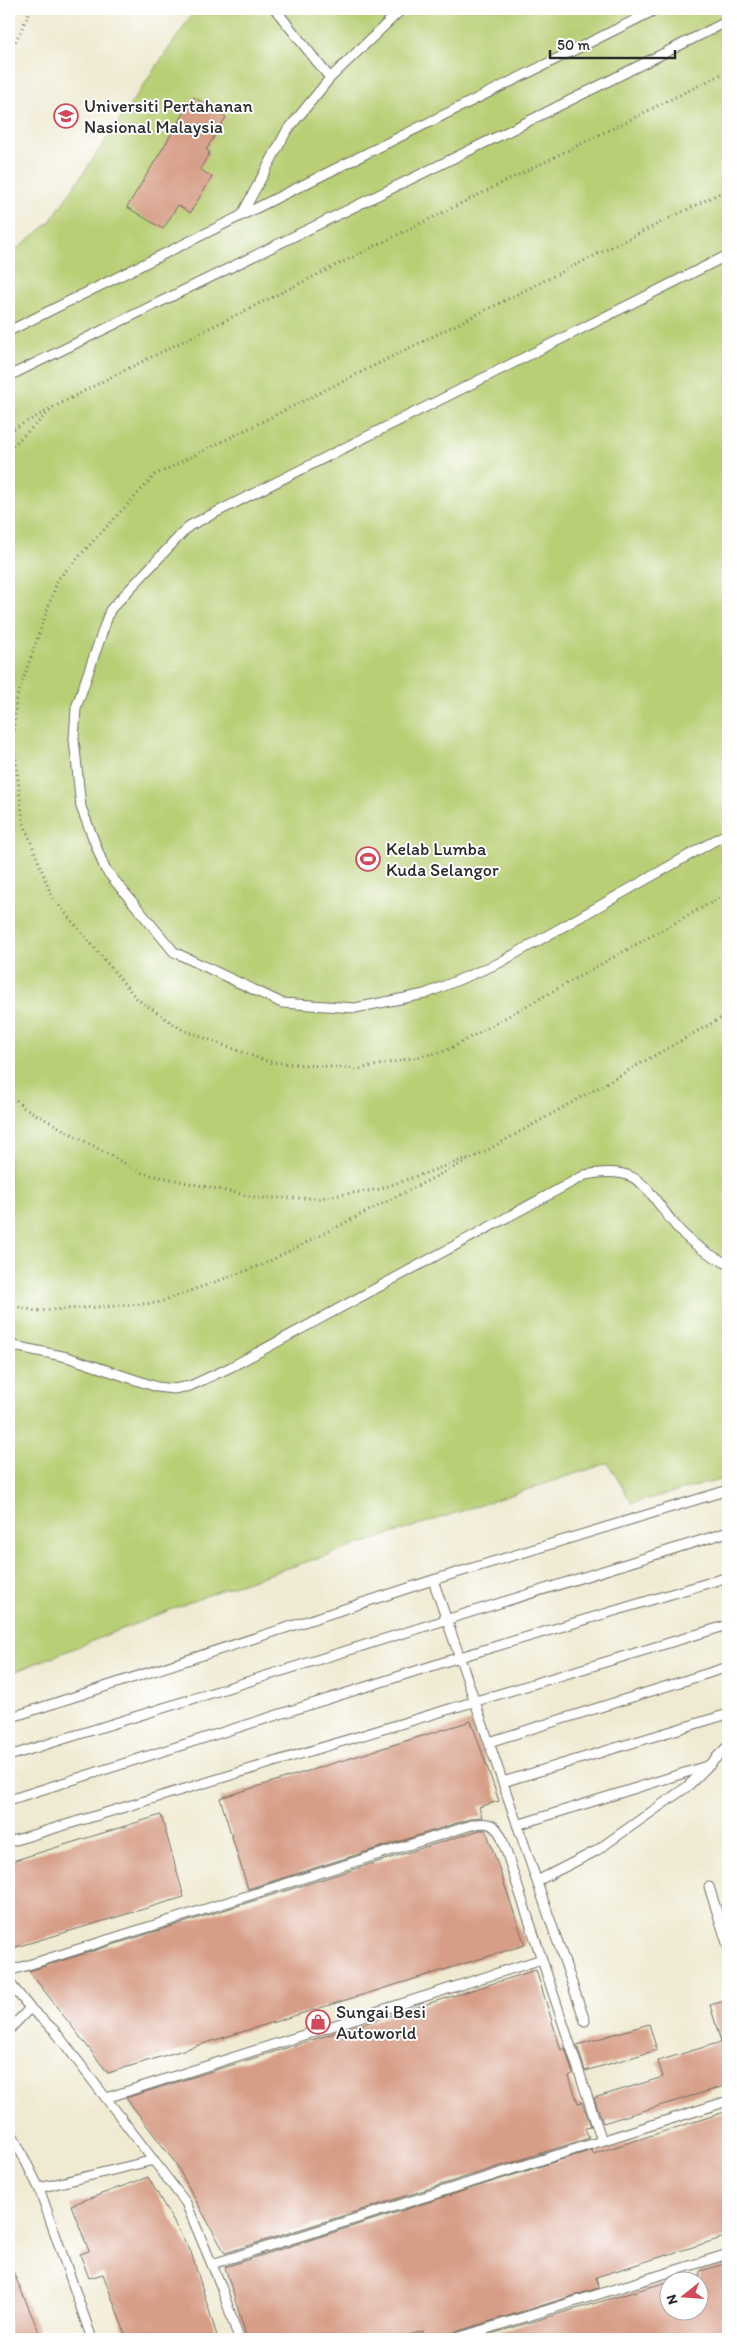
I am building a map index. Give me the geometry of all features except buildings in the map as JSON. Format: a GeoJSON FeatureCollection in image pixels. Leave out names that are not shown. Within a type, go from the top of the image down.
{"type":"FeatureCollection","features":[{"type":"Feature","properties":{"kind":"lane"},"geometry":{"type":"LineString","coordinates":[[275,9],[330,78]]}},
{"type":"Feature","properties":{"kind":"lane"},"geometry":{"type":"LineString","coordinates":[[241,216],[286,132],[330,78],[402,9]]}},
{"type":"Feature","properties":{"kind":"lane"},"geometry":{"type":"LineString","coordinates":[[9,331],[657,9]]}},
{"type":"Feature","properties":{"kind":"lane"},"geometry":{"type":"LineString","coordinates":[[9,376],[513,129],[728,21]]}},
{"type":"Feature","properties":{"kind":"lane"},"geometry":{"type":"LineString","coordinates":[[728,255],[189,526],[110,610],[76,708],[74,739],[81,806],[105,869],[174,952],[282,1003],[355,1008],[425,994],[499,963],[728,833]]}},
{"type":"Feature","properties":{"kind":"lane"},"geometry":{"type":"LineString","coordinates":[[9,1345],[67,1357],[156,1387],[173,1389],[190,1386],[231,1367],[585,1175],[603,1172],[630,1175],[648,1188],[675,1225],[690,1240],[728,1264]]}},
{"type":"Feature","properties":{"kind":"lane"},"geometry":{"type":"LineString","coordinates":[[9,1718],[433,1580],[728,1490]]}},
{"type":"Feature","properties":{"kind":"lane"},"geometry":{"type":"LineString","coordinates":[[9,1756],[448,1621],[728,1532]]}},
{"type":"Feature","properties":{"kind":"lane"},"geometry":{"type":"LineString","coordinates":[[9,1800],[460,1657],[728,1577]]}},
{"type":"Feature","properties":{"kind":"lane"},"geometry":{"type":"LineString","coordinates":[[433,1580],[585,2021]]}},
{"type":"Feature","properties":{"kind":"lane"},"geometry":{"type":"LineString","coordinates":[[9,1842],[728,1625]]}},
{"type":"Feature","properties":{"kind":"lane"},"geometry":{"type":"LineString","coordinates":[[489,1742],[728,1667]]}},
{"type":"Feature","properties":{"kind":"lane"},"geometry":{"type":"LineString","coordinates":[[503,1782],[728,1714]]}},
{"type":"Feature","properties":{"kind":"lane"},"geometry":{"type":"LineString","coordinates":[[536,1881],[596,1851],[688,1786],[728,1746]]}},
{"type":"Feature","properties":{"kind":"lane"},"geometry":{"type":"LineString","coordinates":[[517,1824],[712,1764]]}},
{"type":"Feature","properties":{"kind":"lane"},"geometry":{"type":"LineString","coordinates":[[9,1971],[466,1826],[487,1822],[496,1827],[501,1836],[602,2141]]}},
{"type":"Feature","properties":{"kind":"lane"},"geometry":{"type":"LineString","coordinates":[[709,1887],[728,1946]]}},
{"type":"Feature","properties":{"kind":"lane"},"geometry":{"type":"LineString","coordinates":[[106,2098],[542,1959]]}},
{"type":"Feature","properties":{"kind":"lane"},"geometry":{"type":"LineString","coordinates":[[9,1982],[30,2008],[54,2030],[186,2203],[212,2264],[239,2339]]}},
{"type":"Feature","properties":{"kind":"lane"},"geometry":{"type":"LineString","coordinates":[[9,2030],[30,2008]]}},
{"type":"Feature","properties":{"kind":"lane"},"geometry":{"type":"LineString","coordinates":[[212,2264],[728,2101]]}},
{"type":"Feature","properties":{"kind":"lane"},"geometry":{"type":"LineString","coordinates":[[9,2128],[39,2188],[92,2339]]}},
{"type":"Feature","properties":{"kind":"lane"},"geometry":{"type":"LineString","coordinates":[[39,2188],[154,2160]]}},
{"type":"Feature","properties":{"kind":"lane"},"geometry":{"type":"LineString","coordinates":[[454,2339],[728,2254]]}},
{"type":"Feature","properties":{"kind":"path"},"geometry":{"type":"LineString","coordinates":[[9,56],[32,9]]}},
{"type":"Feature","properties":{"kind":"path"},"geometry":{"type":"LineString","coordinates":[[9,431],[105,380],[728,70]]}},
{"type":"Feature","properties":{"kind":"path"},"geometry":{"type":"LineString","coordinates":[[728,189],[155,475],[58,579],[16,700],[13,738],[23,821],[52,897],[137,1000],[183,1030],[269,1062],[359,1069],[446,1051],[728,893]]}},
{"type":"Feature","properties":{"kind":"path"},"geometry":{"type":"LineString","coordinates":[[9,448],[47,412],[105,380]]}},
{"type":"Feature","properties":{"kind":"path"},"geometry":{"type":"LineString","coordinates":[[9,1306],[36,1311],[157,1303],[262,1265],[486,1151],[728,1014]]}},
{"type":"Feature","properties":{"kind":"path"},"geometry":{"type":"LineString","coordinates":[[9,1093],[24,1107],[142,1173],[259,1198],[319,1198],[380,1190],[486,1151]]}},
{"type":"Feature","properties":{"kind":"green space","name":"Kelab Lumba Kuda Selangor"},"geometry":{"type":"Polygon","coordinates":[[[196,9],[728,9],[728,1478],[632,1503],[608,1463],[218,1591],[9,1674],[9,255],[49,223],[196,9]]]}},
{"type":"Feature","properties":{"kind":"place","name":"Universiti Pertahanan Nasional Malaysia"},"geometry":{"type":"Point","coordinates":[66,116]}},
{"type":"Feature","properties":{"kind":"place","name":"Kelab Lumba Kuda Selangor"},"geometry":{"type":"Point","coordinates":[368,859]}},
{"type":"Feature","properties":{"kind":"place","name":"Sungai Besi Autoworld"},"geometry":{"type":"Point","coordinates":[318,2022]}}]}
